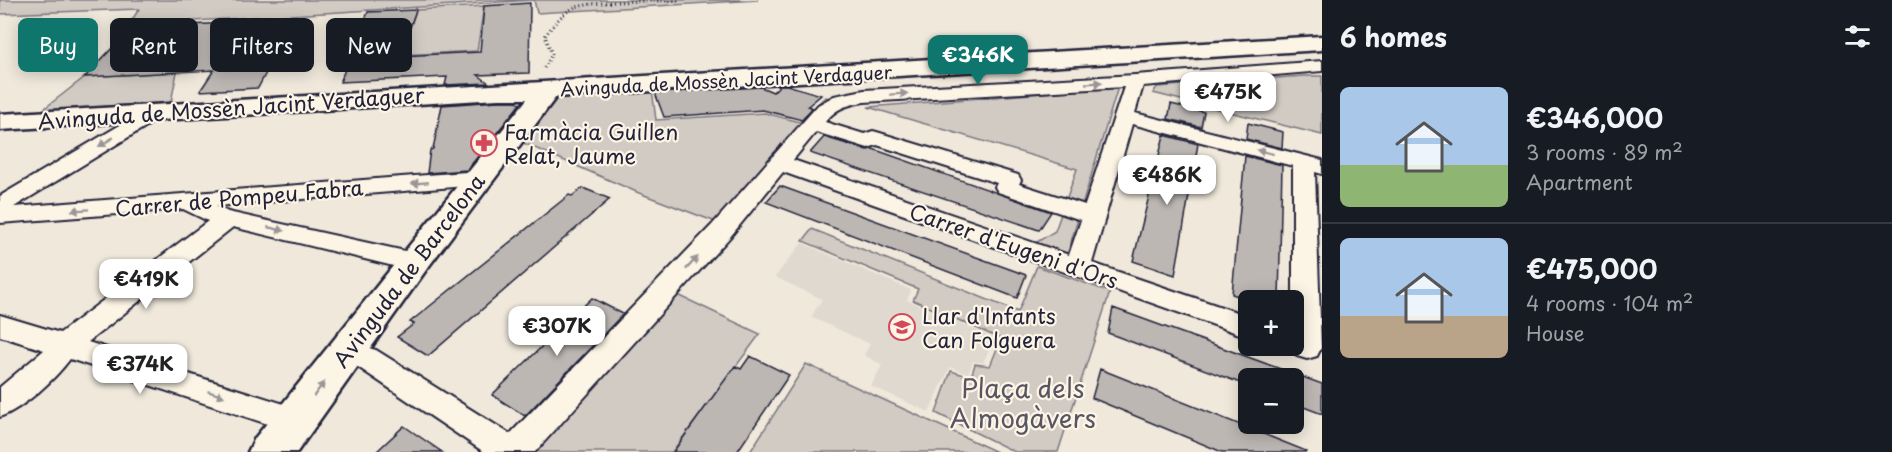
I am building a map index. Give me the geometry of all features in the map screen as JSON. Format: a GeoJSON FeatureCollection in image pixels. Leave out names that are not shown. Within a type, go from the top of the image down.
{"type":"FeatureCollection","features":[{"type":"Feature","properties":{"kind":"main road","name":"Avinguda de Mossèn Jacint Verdaguer"},"geometry":{"type":"LineString","coordinates":[[539,87],[578,77],[1322,36]]}},
{"type":"Feature","properties":{"kind":"main road","name":"Avinguda de Mossèn Jacint Verdaguer"},"geometry":{"type":"LineString","coordinates":[[0,122],[539,87],[1322,43]]}},
{"type":"Feature","properties":{"kind":"main road","name":"Avinguda de Barcelona"},"geometry":{"type":"LineString","coordinates":[[271,452],[479,178],[539,87]]}},
{"type":"Feature","properties":{"kind":"street","name":"Avinguda de Mossèn Jacint Verdaguer"},"geometry":{"type":"LineString","coordinates":[[1285,46],[1289,41],[1322,36]]}},
{"type":"Feature","properties":{"kind":"street"},"geometry":{"type":"LineString","coordinates":[[1285,46],[1322,64]]}},
{"type":"Feature","properties":{"kind":"street","name":"Avinguda de Mossèn Jacint Verdaguer"},"geometry":{"type":"LineString","coordinates":[[1242,47],[1322,64]]}},
{"type":"Feature","properties":{"kind":"street","name":"Avinguda de Mossèn Jacint Verdaguer"},"geometry":{"type":"LineString","coordinates":[[812,124],[825,109],[841,100],[864,96],[1135,81],[1322,64]]}},
{"type":"Feature","properties":{"kind":"street"},"geometry":{"type":"LineString","coordinates":[[1078,267],[1135,81]]}},
{"type":"Feature","properties":{"kind":"street"},"geometry":{"type":"LineString","coordinates":[[0,206],[156,112]]}},
{"type":"Feature","properties":{"kind":"street"},"geometry":{"type":"LineString","coordinates":[[1124,116],[1313,165],[1307,348]]}},
{"type":"Feature","properties":{"kind":"street"},"geometry":{"type":"LineString","coordinates":[[345,353],[366,358],[513,452],[652,306],[812,124],[868,142],[873,136],[1010,180],[1006,188],[1093,216]]}},
{"type":"Feature","properties":{"kind":"street","name":"Carrer d'Eugeni d'Ors"},"geometry":{"type":"LineString","coordinates":[[779,163],[1238,323]]}},
{"type":"Feature","properties":{"kind":"street","name":"Carrer de Pompeu Fabra"},"geometry":{"type":"LineString","coordinates":[[0,216],[479,178]]}},
{"type":"Feature","properties":{"kind":"street"},"geometry":{"type":"LineString","coordinates":[[187,202],[219,216],[220,224]]}},
{"type":"Feature","properties":{"kind":"street"},"geometry":{"type":"LineString","coordinates":[[0,404],[48,366],[65,345],[229,219],[414,262]]}},
{"type":"Feature","properties":{"kind":"street"},"geometry":{"type":"LineString","coordinates":[[0,325],[295,420]]}},
{"type":"Feature","properties":{"kind":"path"},"geometry":{"type":"LineString","coordinates":[[539,87],[552,54],[545,36],[553,26],[576,8],[591,4],[681,0]]}},
{"type":"Feature","properties":{"kind":"shaded area","name":"Llar d'Infants Can Folguera"},"geometry":{"type":"Polygon","coordinates":[[[802,243],[911,290],[907,300],[994,338],[983,363],[973,361],[968,374],[950,367],[929,412],[871,386],[882,365],[864,355],[870,344],[811,317],[822,299],[775,277],[802,243]]]}},
{"type":"Feature","properties":{"kind":"green space"},"geometry":{"type":"Polygon","coordinates":[[[0,0],[534,0],[210,18],[210,20],[198,21],[198,18],[133,18],[139,9],[0,14],[0,0]]]}},
{"type":"Feature","properties":{"kind":"green space"},"geometry":{"type":"Polygon","coordinates":[[[534,0],[758,0],[537,13],[534,0]]]}},
{"type":"Feature","properties":{"kind":"green space"},"geometry":{"type":"Polygon","coordinates":[[[484,6],[477,51],[412,54],[412,22],[416,10],[484,6]]]}},
{"type":"Feature","properties":{"kind":"green space"},"geometry":{"type":"Polygon","coordinates":[[[177,72],[171,102],[41,111],[85,77],[177,72]]]}},
{"type":"Feature","properties":{"kind":"green space"},"geometry":{"type":"Polygon","coordinates":[[[1322,76],[1322,135],[1153,93],[1157,87],[1322,76]]]}},
{"type":"Feature","properties":{"kind":"green space"},"geometry":{"type":"Polygon","coordinates":[[[1118,87],[1067,255],[1032,245],[1055,231],[1077,169],[868,107],[1118,87]]]}},
{"type":"Feature","properties":{"kind":"green space"},"geometry":{"type":"Polygon","coordinates":[[[652,89],[656,120],[765,113],[799,122],[825,97],[830,98],[716,222],[639,193],[521,142],[557,96],[652,89]]]}},
{"type":"Feature","properties":{"kind":"green space","name":"Plaça dels Almogàvers"},"geometry":{"type":"Polygon","coordinates":[[[812,229],[1018,312],[1037,266],[1110,292],[1058,452],[1015,452],[936,413],[951,371],[971,377],[975,364],[990,366],[1001,339],[913,300],[918,289],[803,241],[812,229]]]}},
{"type":"Feature","properties":{"kind":"green space"},"geometry":{"type":"Polygon","coordinates":[[[676,294],[760,334],[672,452],[531,452],[676,294]]]}},
{"type":"Feature","properties":{"kind":"green space"},"geometry":{"type":"Polygon","coordinates":[[[806,364],[997,452],[750,452],[806,364]]]}},
{"type":"Feature","properties":{"kind":"building"},"geometry":{"type":"Polygon","coordinates":[[[530,3],[529,73],[478,75],[489,83],[445,85],[447,77],[340,82],[344,72],[412,72],[412,55],[480,52],[484,6],[530,3]]]}},
{"type":"Feature","properties":{"kind":"building"},"geometry":{"type":"Polygon","coordinates":[[[416,10],[412,22],[412,18],[366,18],[368,12],[416,10]]]}},
{"type":"Feature","properties":{"kind":"building"},"geometry":{"type":"Polygon","coordinates":[[[296,16],[295,18],[265,18],[296,16]]]}},
{"type":"Feature","properties":{"kind":"building"},"geometry":{"type":"Polygon","coordinates":[[[210,24],[210,70],[198,71],[198,25],[210,24]]]}},
{"type":"Feature","properties":{"kind":"building"},"geometry":{"type":"Polygon","coordinates":[[[110,50],[110,72],[177,72],[85,77],[90,72],[98,72],[98,63],[110,50]]]}},
{"type":"Feature","properties":{"kind":"building"},"geometry":{"type":"Polygon","coordinates":[[[213,72],[266,72],[258,88],[200,91],[213,72]]]}},
{"type":"Feature","properties":{"kind":"building"},"geometry":{"type":"Polygon","coordinates":[[[780,85],[821,95],[808,106],[812,108],[802,120],[763,110],[664,117],[655,93],[761,87],[773,92],[780,85]]]}},
{"type":"Feature","properties":{"kind":"building"},"geometry":{"type":"Polygon","coordinates":[[[516,101],[520,104],[467,170],[427,173],[430,150],[433,149],[442,105],[516,101]]]}},
{"type":"Feature","properties":{"kind":"building"},"geometry":{"type":"Polygon","coordinates":[[[1171,104],[1204,112],[1201,127],[1168,119],[1171,104]]]}},
{"type":"Feature","properties":{"kind":"building"},"geometry":{"type":"Polygon","coordinates":[[[1248,123],[1283,132],[1282,148],[1246,139],[1248,123]]]}},
{"type":"Feature","properties":{"kind":"building"},"geometry":{"type":"Polygon","coordinates":[[[1164,135],[1198,144],[1175,275],[1133,261],[1164,135]]]}},
{"type":"Feature","properties":{"kind":"building"},"geometry":{"type":"Polygon","coordinates":[[[824,137],[867,150],[873,149],[1051,212],[1039,230],[810,153],[824,137]]]}},
{"type":"Feature","properties":{"kind":"building"},"geometry":{"type":"Polygon","coordinates":[[[1245,156],[1282,165],[1279,290],[1238,290],[1238,296],[1232,294],[1245,156]]]}},
{"type":"Feature","properties":{"kind":"building"},"geometry":{"type":"Polygon","coordinates":[[[780,186],[1026,275],[1017,298],[766,202],[780,186]]]}},
{"type":"Feature","properties":{"kind":"building"},"geometry":{"type":"Polygon","coordinates":[[[583,188],[610,199],[428,356],[397,337],[414,324],[410,322],[569,195],[572,196],[583,188]]]}},
{"type":"Feature","properties":{"kind":"building"},"geometry":{"type":"Polygon","coordinates":[[[592,298],[623,314],[525,416],[492,395],[592,298]]]}},
{"type":"Feature","properties":{"kind":"building"},"geometry":{"type":"Polygon","coordinates":[[[1113,308],[1238,353],[1238,356],[1245,356],[1278,368],[1238,368],[1238,382],[1108,333],[1113,308]]]}},
{"type":"Feature","properties":{"kind":"building"},"geometry":{"type":"Polygon","coordinates":[[[750,356],[789,375],[737,452],[673,452],[735,366],[741,369],[750,356]]]}},
{"type":"Feature","properties":{"kind":"building"},"geometry":{"type":"Polygon","coordinates":[[[1100,369],[1238,424],[1238,434],[1263,434],[1306,451],[1222,452],[1092,398],[1100,369]]]}},
{"type":"Feature","properties":{"kind":"building"},"geometry":{"type":"Polygon","coordinates":[[[1304,377],[1322,384],[1322,414],[1304,407],[1304,377]]]}},
{"type":"Feature","properties":{"kind":"building"},"geometry":{"type":"Polygon","coordinates":[[[404,426],[442,452],[376,452],[404,426]]]}},
{"type":"Feature","properties":{"kind":"place","name":"Farmàcia Guillen Relat, Jaume"},"geometry":{"type":"Point","coordinates":[484,143]}},
{"type":"Feature","properties":{"kind":"place","name":"Llar d'Infants Can Folguera"},"geometry":{"type":"Point","coordinates":[902,327]}}]}
